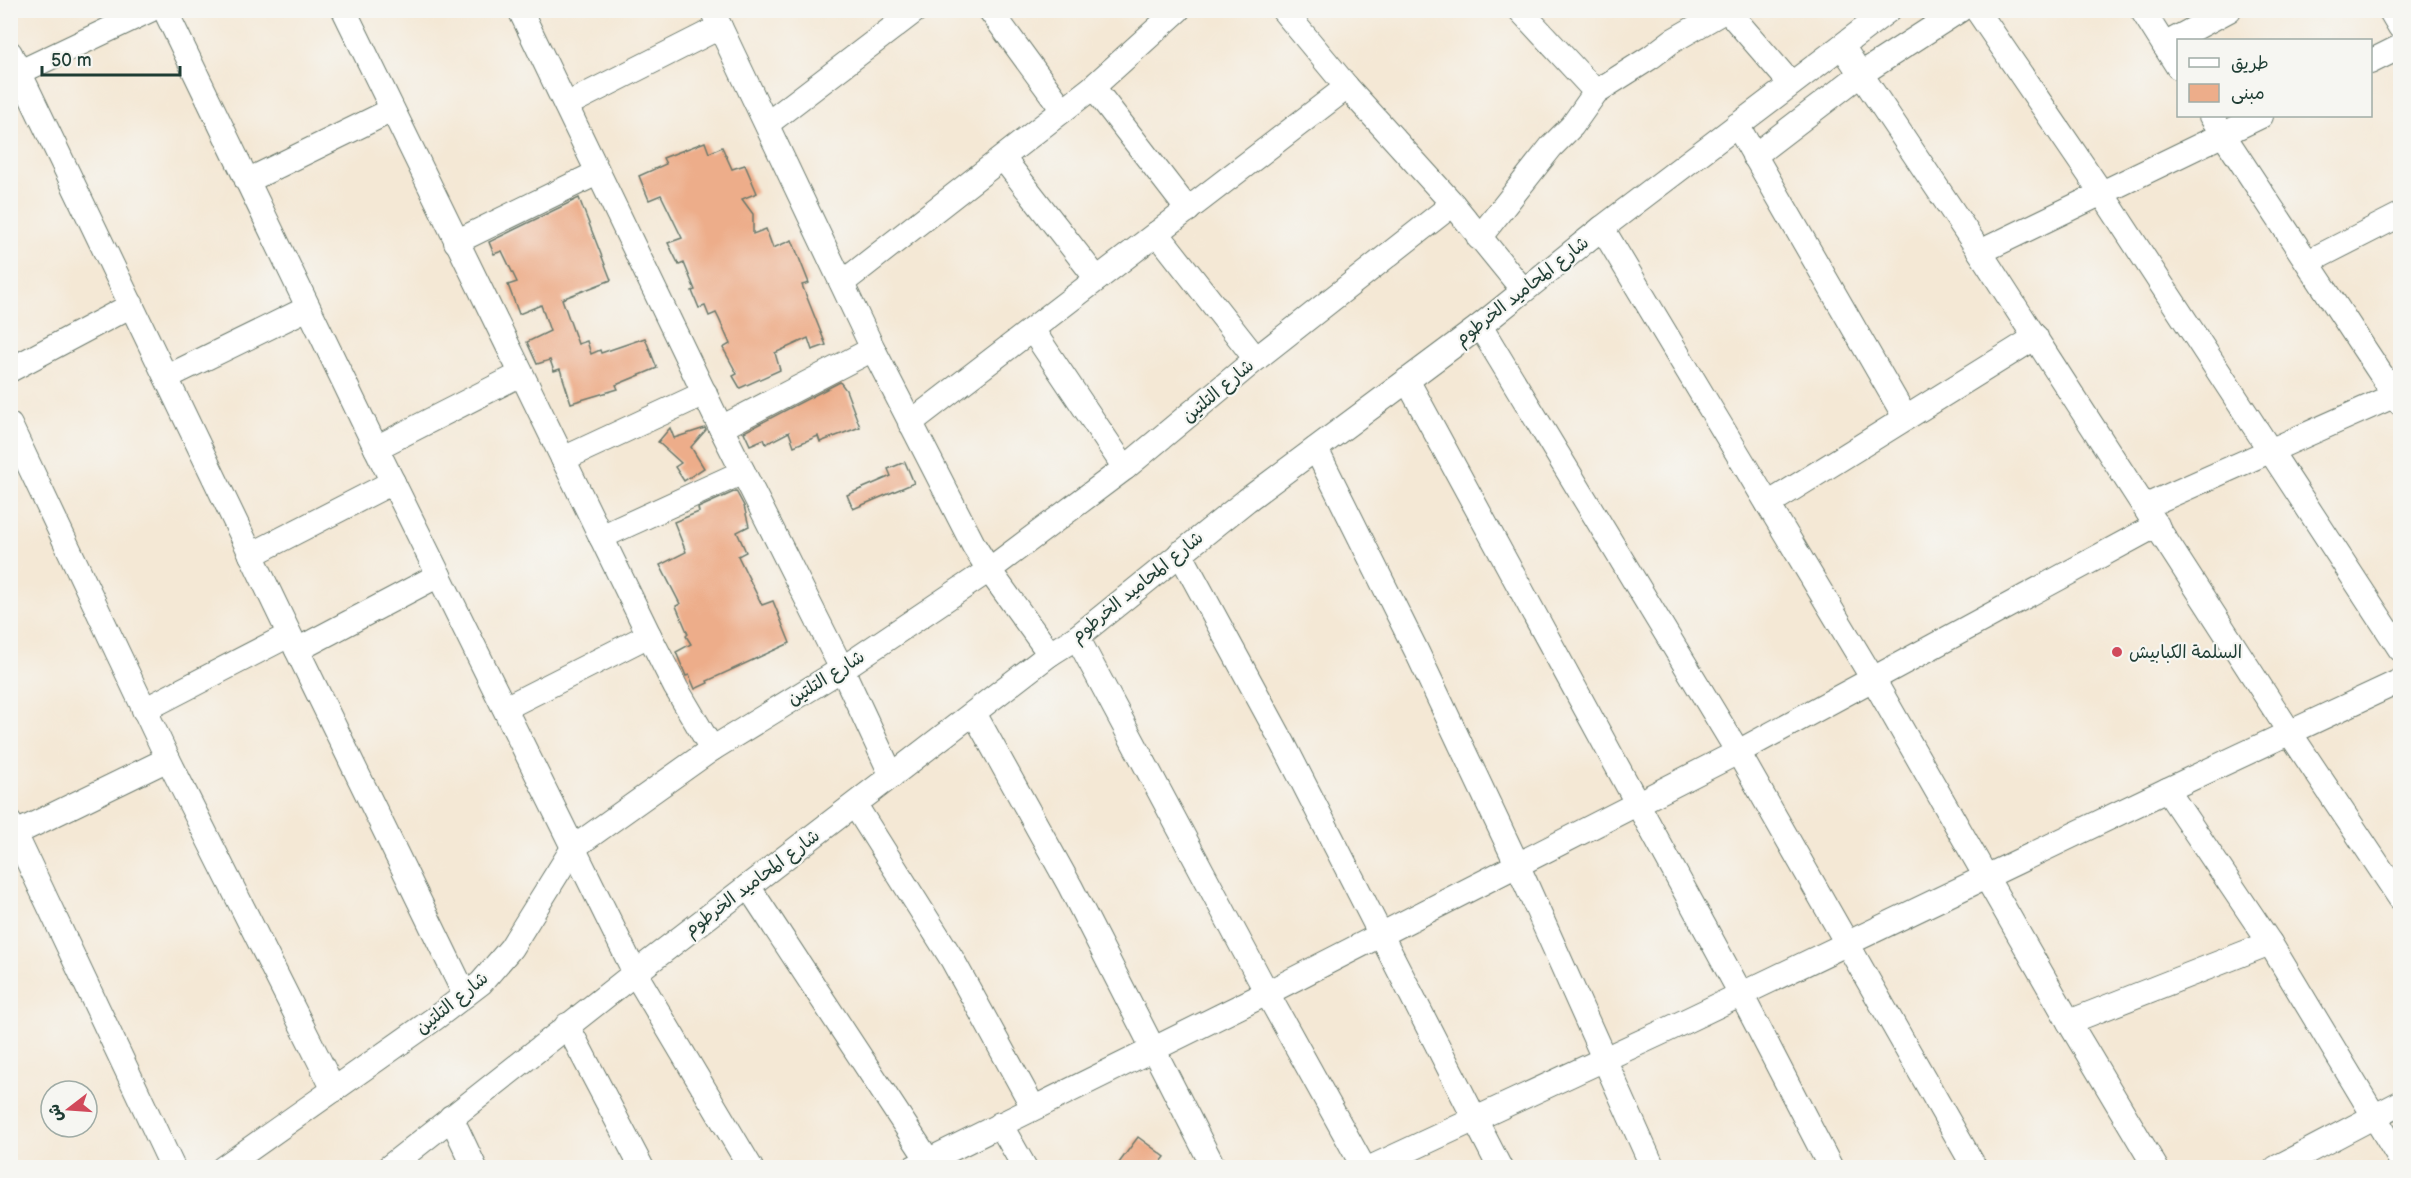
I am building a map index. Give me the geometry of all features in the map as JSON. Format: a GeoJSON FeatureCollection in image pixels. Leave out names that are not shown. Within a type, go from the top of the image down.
{"type":"FeatureCollection","features":[{"type":"Feature","properties":{"kind":"street"},"geometry":{"type":"LineString","coordinates":[[150,10],[15,62],[293,643],[465,995]]}},
{"type":"Feature","properties":{"kind":"street"},"geometry":{"type":"LineString","coordinates":[[165,10],[393,482],[635,973],[751,1167]]}},
{"type":"Feature","properties":{"kind":"street"},"geometry":{"type":"LineString","coordinates":[[344,10],[649,635],[676,688],[712,749]]}},
{"type":"Feature","properties":{"kind":"street"},"geometry":{"type":"LineString","coordinates":[[520,10],[597,173],[842,669],[892,776]]}},
{"type":"Feature","properties":{"kind":"street"},"geometry":{"type":"LineString","coordinates":[[767,124],[916,10]]}},
{"type":"Feature","properties":{"kind":"street"},"geometry":{"type":"LineString","coordinates":[[990,10],[1063,110]]}},
{"type":"Feature","properties":{"kind":"street"},"geometry":{"type":"LineString","coordinates":[[842,283],[1093,87],[1178,10]]}},
{"type":"Feature","properties":{"kind":"street"},"geometry":{"type":"LineString","coordinates":[[1283,10],[1347,87],[1453,204],[1523,290]]}},
{"type":"Feature","properties":{"kind":"street"},"geometry":{"type":"LineString","coordinates":[[1520,10],[1596,92]]}},
{"type":"Feature","properties":{"kind":"street"},"geometry":{"type":"LineString","coordinates":[[1479,238],[1551,147],[1572,126],[1596,92],[1672,41],[1726,10],[1791,84]]}},
{"type":"Feature","properties":{"kind":"street","name":"شارع المحاميد الخرطوم"},"geometry":{"type":"LineString","coordinates":[[388,1167],[567,1025],[1050,654],[1077,637],[1180,553],[1480,326],[1602,228],[1889,10]]}},
{"type":"Feature","properties":{"kind":"street"},"geometry":{"type":"LineString","coordinates":[[1754,156],[1861,74],[1959,10]]}},
{"type":"Feature","properties":{"kind":"street"},"geometry":{"type":"LineString","coordinates":[[1977,10],[2101,192],[2400,649]]}},
{"type":"Feature","properties":{"kind":"street"},"geometry":{"type":"LineString","coordinates":[[2142,10],[2177,65]]}},
{"type":"Feature","properties":{"kind":"street"},"geometry":{"type":"LineString","coordinates":[[2164,45],[2229,10]]}},
{"type":"Feature","properties":{"kind":"street"},"geometry":{"type":"LineString","coordinates":[[2390,10],[2400,27]]}},
{"type":"Feature","properties":{"kind":"street"},"geometry":{"type":"LineString","coordinates":[[566,105],[716,19],[910,423],[989,570],[1050,654]]}},
{"type":"Feature","properties":{"kind":"street"},"geometry":{"type":"LineString","coordinates":[[1842,46],[2036,337],[2290,733],[2400,898]]}},
{"type":"Feature","properties":{"kind":"street"},"geometry":{"type":"LineString","coordinates":[[2372,61],[2400,48]]}},
{"type":"Feature","properties":{"kind":"street"},"geometry":{"type":"LineString","coordinates":[[1093,87],[1188,210]]}},
{"type":"Feature","properties":{"kind":"street"},"geometry":{"type":"LineString","coordinates":[[910,423],[1347,87]]}},
{"type":"Feature","properties":{"kind":"street"},"geometry":{"type":"LineString","coordinates":[[247,181],[392,110]]}},
{"type":"Feature","properties":{"kind":"street"},"geometry":{"type":"LineString","coordinates":[[1980,252],[2101,192],[2217,125],[2256,117]]}},
{"type":"Feature","properties":{"kind":"street"},"geometry":{"type":"LineString","coordinates":[[748,886],[921,1164],[1266,993],[1738,752],[1873,679],[2151,516],[2271,452],[2399,397],[2217,125]]}},
{"type":"Feature","properties":{"kind":"street"},"geometry":{"type":"LineString","coordinates":[[1737,126],[1905,417]]}},
{"type":"Feature","properties":{"kind":"street"},"geometry":{"type":"LineString","coordinates":[[1003,158],[1097,279]]}},
{"type":"Feature","properties":{"kind":"street"},"geometry":{"type":"LineString","coordinates":[[456,242],[597,173]]}},
{"type":"Feature","properties":{"kind":"street","name":"شارع التلتين"},"geometry":{"type":"LineString","coordinates":[[223,1167],[481,983],[511,948],[573,848],[712,749],[842,669],[989,570],[1125,468],[1256,358],[1453,204]]}},
{"type":"Feature","properties":{"kind":"street"},"geometry":{"type":"LineString","coordinates":[[2308,262],[2400,216]]}},
{"type":"Feature","properties":{"kind":"street"},"geometry":{"type":"LineString","coordinates":[[1602,228],[1873,679],[2156,1167]]}},
{"type":"Feature","properties":{"kind":"street"},"geometry":{"type":"LineString","coordinates":[[1157,233],[1256,358]]}},
{"type":"Feature","properties":{"kind":"street"},"geometry":{"type":"LineString","coordinates":[[10,370],[132,305]]}},
{"type":"Feature","properties":{"kind":"street"},"geometry":{"type":"LineString","coordinates":[[167,377],[309,308]]}},
{"type":"Feature","properties":{"kind":"street"},"geometry":{"type":"LineString","coordinates":[[1480,326],[1738,752],[1975,1167]]}},
{"type":"Feature","properties":{"kind":"street"},"geometry":{"type":"LineString","coordinates":[[1033,330],[1125,468]]}},
{"type":"Feature","properties":{"kind":"street"},"geometry":{"type":"LineString","coordinates":[[1768,504],[2036,337]]}},
{"type":"Feature","properties":{"kind":"street"},"geometry":{"type":"LineString","coordinates":[[721,428],[873,348]]}},
{"type":"Feature","properties":{"kind":"street"},"geometry":{"type":"LineString","coordinates":[[376,447],[521,374]]}},
{"type":"Feature","properties":{"kind":"street"},"geometry":{"type":"LineString","coordinates":[[1407,380],[1741,994],[1831,1167]]}},
{"type":"Feature","properties":{"kind":"street"},"geometry":{"type":"LineString","coordinates":[[563,459],[705,393]]}},
{"type":"Feature","properties":{"kind":"street"},"geometry":{"type":"LineString","coordinates":[[12,430],[144,710],[334,1090]]}},
{"type":"Feature","properties":{"kind":"street"},"geometry":{"type":"LineString","coordinates":[[1316,449],[1416,650],[1517,864],[1653,1167]]}},
{"type":"Feature","properties":{"kind":"street"},"geometry":{"type":"LineString","coordinates":[[601,537],[743,472]]}},
{"type":"Feature","properties":{"kind":"street"},"geometry":{"type":"LineString","coordinates":[[251,555],[393,482]]}},
{"type":"Feature","properties":{"kind":"street"},"geometry":{"type":"LineString","coordinates":[[1180,553],[1283,743],[1500,1167]]}},
{"type":"Feature","properties":{"kind":"street"},"geometry":{"type":"LineString","coordinates":[[144,710],[439,575]]}},
{"type":"Feature","properties":{"kind":"street"},"geometry":{"type":"LineString","coordinates":[[505,708],[649,635]]}},
{"type":"Feature","properties":{"kind":"street"},"geometry":{"type":"LineString","coordinates":[[1077,637],[1266,993],[1364,1167]]}},
{"type":"Feature","properties":{"kind":"street"},"geometry":{"type":"LineString","coordinates":[[1370,1167],[1604,1059],[2400,681]]}},
{"type":"Feature","properties":{"kind":"street"},"geometry":{"type":"LineString","coordinates":[[975,713],[1070,885],[1214,1167]]}},
{"type":"Feature","properties":{"kind":"street"},"geometry":{"type":"LineString","coordinates":[[168,759],[12,831],[173,1167]]}},
{"type":"Feature","properties":{"kind":"street"},"geometry":{"type":"LineString","coordinates":[[2167,790],[2270,943],[2400,1159]]}},
{"type":"Feature","properties":{"kind":"street"},"geometry":{"type":"LineString","coordinates":[[855,805],[951,959],[1033,1107]]}},
{"type":"Feature","properties":{"kind":"street"},"geometry":{"type":"LineString","coordinates":[[2070,1022],[2270,943]]}},
{"type":"Feature","properties":{"kind":"street"},"geometry":{"type":"LineString","coordinates":[[567,1025],[642,1167]]}},
{"type":"Feature","properties":{"kind":"street"},"geometry":{"type":"LineString","coordinates":[[2276,1167],[2400,1103]]}},
{"type":"Feature","properties":{"kind":"street"},"geometry":{"type":"LineString","coordinates":[[451,1117],[475,1167]]}},
{"type":"Feature","properties":{"kind":"street"},"geometry":{"type":"LineString","coordinates":[[1000,1124],[1025,1167]]}},
{"type":"Feature","properties":{"kind":"building"},"geometry":{"type":"Polygon","coordinates":[[[705,142],[709,153],[722,147],[732,169],[745,165],[757,193],[742,199],[753,214],[753,234],[766,229],[773,248],[792,240],[809,283],[802,285],[826,345],[812,350],[808,338],[775,353],[780,370],[740,388],[733,376],[737,374],[723,348],[730,344],[719,319],[716,313],[709,316],[705,306],[699,308],[692,291],[695,290],[684,263],[679,265],[668,243],[682,238],[661,195],[649,200],[639,176],[666,164],[663,158],[705,142]]]}},
{"type":"Feature","properties":{"kind":"building"},"geometry":{"type":"Polygon","coordinates":[[[579,198],[611,280],[562,299],[578,344],[587,341],[591,354],[600,350],[601,353],[645,338],[657,368],[616,385],[618,389],[571,403],[560,369],[554,371],[550,360],[537,364],[527,342],[550,331],[541,305],[519,314],[508,285],[517,282],[502,251],[494,254],[489,242],[579,198]]]}},
{"type":"Feature","properties":{"kind":"building"},"geometry":{"type":"Polygon","coordinates":[[[840,382],[846,390],[860,427],[820,442],[818,436],[794,446],[789,432],[766,444],[764,439],[750,445],[744,432],[840,382]]]}},
{"type":"Feature","properties":{"kind":"building"},"geometry":{"type":"Polygon","coordinates":[[[670,428],[674,438],[705,428],[706,430],[691,447],[704,468],[684,481],[675,467],[681,463],[658,442],[670,428]]]}},
{"type":"Feature","properties":{"kind":"building"},"geometry":{"type":"Polygon","coordinates":[[[905,462],[914,483],[853,509],[847,495],[891,476],[888,469],[905,462]]]}},
{"type":"Feature","properties":{"kind":"building"},"geometry":{"type":"Polygon","coordinates":[[[736,491],[744,506],[749,526],[737,532],[746,552],[738,556],[762,605],[773,601],[790,643],[707,681],[708,683],[695,689],[689,675],[686,676],[676,652],[691,644],[676,606],[680,604],[660,565],[686,552],[674,522],[699,512],[698,508],[736,491]]]}},
{"type":"Feature","properties":{"kind":"building"},"geometry":{"type":"Polygon","coordinates":[[[1138,1137],[1165,1157],[1157,1167],[1116,1167],[1138,1137]]]}},
{"type":"Feature","properties":{"kind":"place","name":"السلمة الكبابيش"},"geometry":{"type":"Point","coordinates":[2117,652]}}]}
